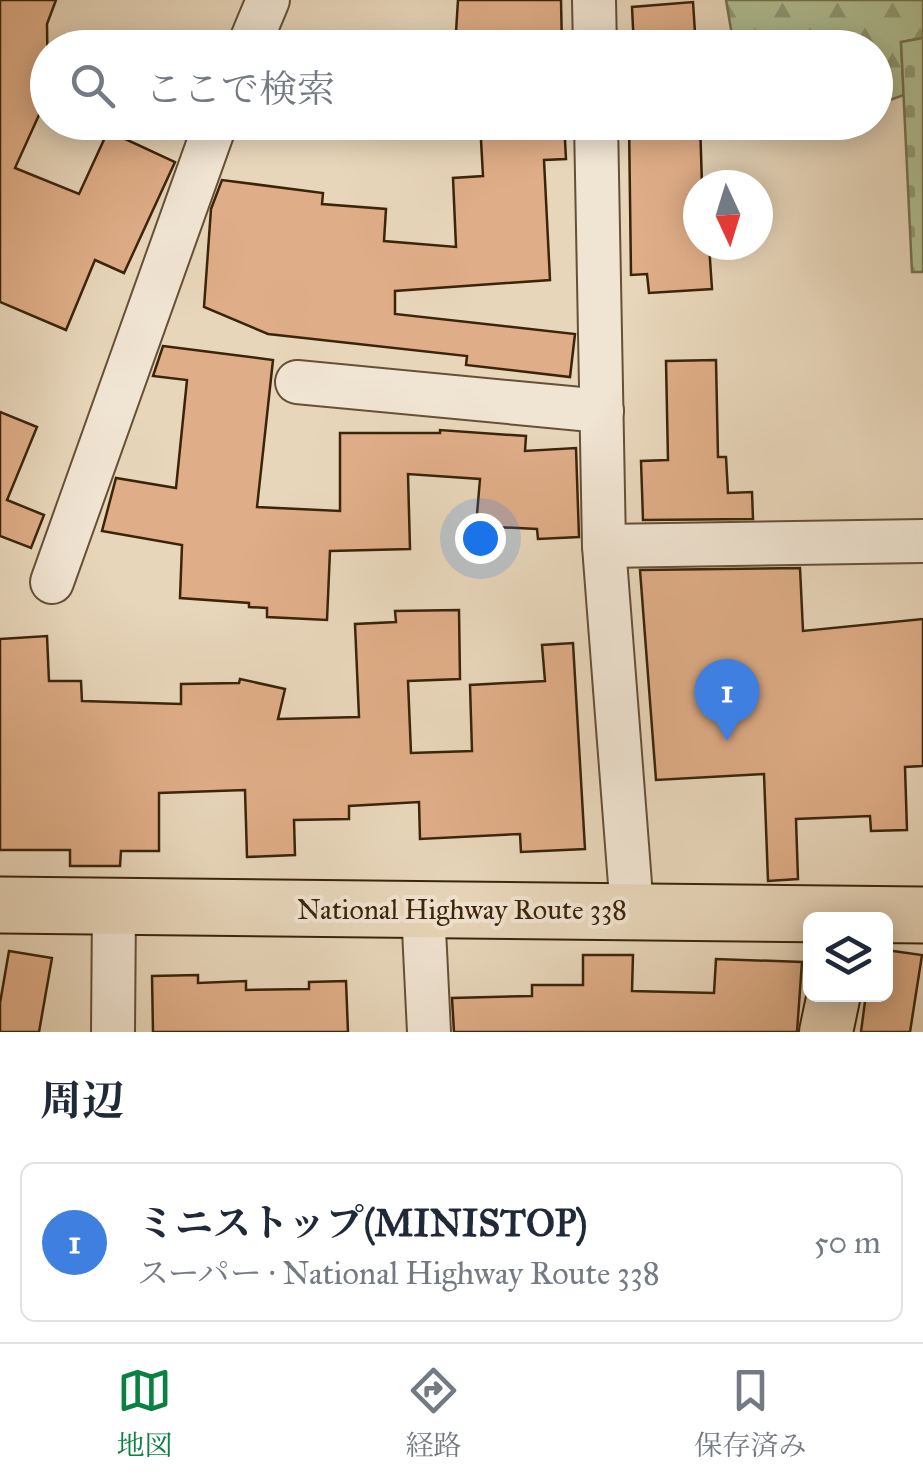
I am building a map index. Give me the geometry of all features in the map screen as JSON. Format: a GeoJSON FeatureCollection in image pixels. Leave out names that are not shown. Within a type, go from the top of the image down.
{"type":"FeatureCollection","features":[{"type":"Feature","properties":{"kind":"highway","name":"National Highway Route 338"},"geometry":{"type":"LineString","coordinates":[[0,905],[803,915]]}},
{"type":"Feature","properties":{"kind":"highway","name":"National Highway Route 338"},"geometry":{"type":"LineString","coordinates":[[893,915],[923,915]]}},
{"type":"Feature","properties":{"kind":"main road"},"geometry":{"type":"LineString","coordinates":[[826,1032],[832,1002]]}},
{"type":"Feature","properties":{"kind":"street"},"geometry":{"type":"LineString","coordinates":[[256,30],[268,0]]}},
{"type":"Feature","properties":{"kind":"street"},"geometry":{"type":"LineString","coordinates":[[594,0],[595,30]]}},
{"type":"Feature","properties":{"kind":"street"},"geometry":{"type":"LineString","coordinates":[[52,582],[210,140]]}},
{"type":"Feature","properties":{"kind":"street"},"geometry":{"type":"LineString","coordinates":[[596,140],[604,546],[632,910]]}},
{"type":"Feature","properties":{"kind":"street"},"geometry":{"type":"LineString","coordinates":[[297,382],[602,411]]}},
{"type":"Feature","properties":{"kind":"street"},"geometry":{"type":"LineString","coordinates":[[604,546],[923,541]]}},
{"type":"Feature","properties":{"kind":"street"},"geometry":{"type":"LineString","coordinates":[[112,1032],[114,906]]}},
{"type":"Feature","properties":{"kind":"street"},"geometry":{"type":"LineString","coordinates":[[423,909],[429,1032]]}},
{"type":"Feature","properties":{"kind":"green space"},"geometry":{"type":"Polygon","coordinates":[[[726,0],[923,0],[923,38],[901,42],[904,95],[893,99],[893,30],[731,30],[726,0]]]}},
{"type":"Feature","properties":{"kind":"green space"},"geometry":{"type":"Polygon","coordinates":[[[923,38],[923,272],[912,272],[901,42],[923,38]]]}},
{"type":"Feature","properties":{"kind":"building"},"geometry":{"type":"Polygon","coordinates":[[[0,0],[56,0],[47,30],[30,30],[30,135],[15,168],[79,194],[104,140],[127,140],[175,162],[124,273],[95,260],[66,330],[0,302],[0,0]]]}},
{"type":"Feature","properties":{"kind":"building"},"geometry":{"type":"Polygon","coordinates":[[[458,0],[561,0],[562,30],[456,30],[458,0]]]}},
{"type":"Feature","properties":{"kind":"building"},"geometry":{"type":"Polygon","coordinates":[[[693,2],[695,30],[633,30],[632,7],[693,2]]]}},
{"type":"Feature","properties":{"kind":"building"},"geometry":{"type":"Polygon","coordinates":[[[481,140],[565,140],[566,159],[544,160],[550,280],[395,291],[395,314],[575,334],[570,377],[466,365],[467,356],[268,334],[204,307],[211,209],[222,180],[323,193],[322,204],[386,209],[384,241],[456,247],[453,178],[483,176],[481,140]]]}},
{"type":"Feature","properties":{"kind":"building"},"geometry":{"type":"Polygon","coordinates":[[[629,140],[701,140],[702,170],[683,170],[683,260],[710,260],[712,289],[649,293],[647,274],[631,275],[629,140]]]}},
{"type":"Feature","properties":{"kind":"building"},"geometry":{"type":"Polygon","coordinates":[[[163,346],[273,360],[257,507],[340,511],[340,433],[440,430],[526,436],[525,451],[576,448],[579,537],[538,539],[537,529],[476,526],[480,479],[408,474],[410,549],[330,551],[327,620],[267,617],[267,608],[249,607],[249,603],[180,598],[182,545],[102,531],[116,478],[176,488],[187,380],[153,376],[163,346]]]}},
{"type":"Feature","properties":{"kind":"building"},"geometry":{"type":"Polygon","coordinates":[[[716,360],[718,457],[726,457],[728,493],[752,492],[753,519],[643,520],[641,461],[668,460],[666,361],[716,360]]]}},
{"type":"Feature","properties":{"kind":"building"},"geometry":{"type":"Polygon","coordinates":[[[0,412],[37,427],[7,500],[44,515],[31,548],[0,536],[0,412]]]}},
{"type":"Feature","properties":{"kind":"building"},"geometry":{"type":"Polygon","coordinates":[[[800,568],[803,631],[923,619],[923,766],[905,767],[907,830],[871,831],[870,816],[796,819],[798,879],[768,881],[764,774],[656,780],[640,570],[800,568]]]}},
{"type":"Feature","properties":{"kind":"building"},"geometry":{"type":"Polygon","coordinates":[[[459,610],[460,679],[408,681],[411,753],[472,751],[470,685],[545,681],[542,645],[573,643],[585,849],[521,852],[520,834],[420,839],[419,802],[349,806],[349,819],[294,820],[295,855],[247,857],[245,790],[159,793],[159,851],[121,851],[120,866],[70,866],[70,850],[0,850],[0,639],[47,636],[49,681],[81,681],[82,701],[181,704],[181,684],[239,683],[240,679],[285,689],[278,719],[359,717],[355,624],[396,622],[395,611],[459,610]]]}},
{"type":"Feature","properties":{"kind":"building"},"geometry":{"type":"Polygon","coordinates":[[[9,951],[52,958],[39,1032],[0,1032],[0,1003],[9,951]]]}},
{"type":"Feature","properties":{"kind":"building"},"geometry":{"type":"Polygon","coordinates":[[[893,951],[922,955],[910,1032],[861,1032],[865,1002],[893,1002],[893,951]]]}},
{"type":"Feature","properties":{"kind":"building"},"geometry":{"type":"Polygon","coordinates":[[[583,955],[633,955],[632,991],[714,993],[716,959],[802,962],[797,1032],[454,1032],[452,998],[532,996],[532,985],[583,985],[583,955]]]}},
{"type":"Feature","properties":{"kind":"building"},"geometry":{"type":"Polygon","coordinates":[[[198,975],[198,983],[246,981],[246,990],[309,989],[309,982],[346,981],[348,1032],[153,1032],[152,976],[198,975]]]}},
{"type":"Feature","properties":{"kind":"place","name":"ミニストップ(MINISTOP)"},"geometry":{"type":"Point","coordinates":[727,741]}}]}
